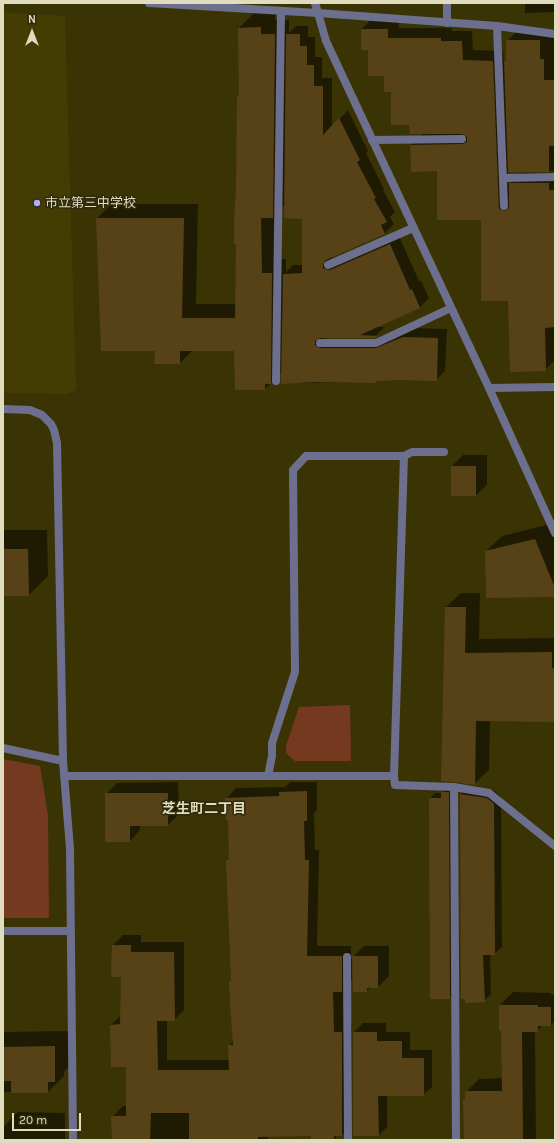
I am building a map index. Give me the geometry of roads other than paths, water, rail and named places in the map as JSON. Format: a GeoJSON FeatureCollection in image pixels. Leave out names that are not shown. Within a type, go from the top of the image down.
{"type":"FeatureCollection","features":[{"type":"Feature","properties":{"kind":"street"},"geometry":{"type":"LineString","coordinates":[[149,3],[318,12],[497,26],[555,34]]}},
{"type":"Feature","properties":{"kind":"street"},"geometry":{"type":"LineString","coordinates":[[315,3],[326,40],[489,388],[555,533]]}},
{"type":"Feature","properties":{"kind":"street"},"geometry":{"type":"LineString","coordinates":[[447,3],[447,23]]}},
{"type":"Feature","properties":{"kind":"street"},"geometry":{"type":"LineString","coordinates":[[276,381],[281,11]]}},
{"type":"Feature","properties":{"kind":"street"},"geometry":{"type":"LineString","coordinates":[[497,26],[504,206]]}},
{"type":"Feature","properties":{"kind":"street"},"geometry":{"type":"LineString","coordinates":[[372,140],[462,139]]}},
{"type":"Feature","properties":{"kind":"street"},"geometry":{"type":"LineString","coordinates":[[503,178],[555,177]]}},
{"type":"Feature","properties":{"kind":"street"},"geometry":{"type":"LineString","coordinates":[[328,265],[413,228]]}},
{"type":"Feature","properties":{"kind":"street"},"geometry":{"type":"LineString","coordinates":[[320,343],[376,343],[451,308]]}},
{"type":"Feature","properties":{"kind":"street"},"geometry":{"type":"LineString","coordinates":[[489,388],[555,387]]}},
{"type":"Feature","properties":{"kind":"street"},"geometry":{"type":"LineString","coordinates":[[3,409],[30,410],[36,412],[47,419],[56,436],[63,761],[70,849],[72,931],[73,1140]]}},
{"type":"Feature","properties":{"kind":"street"},"geometry":{"type":"LineString","coordinates":[[268,776],[272,756],[272,743],[295,672],[293,470],[306,456],[404,456],[412,452],[444,452]]}},
{"type":"Feature","properties":{"kind":"street"},"geometry":{"type":"LineString","coordinates":[[404,456],[394,776],[395,785],[454,787],[489,792],[555,846]]}},
{"type":"Feature","properties":{"kind":"street"},"geometry":{"type":"LineString","coordinates":[[3,748],[63,761]]}},
{"type":"Feature","properties":{"kind":"street"},"geometry":{"type":"LineString","coordinates":[[64,776],[394,776]]}},
{"type":"Feature","properties":{"kind":"street"},"geometry":{"type":"LineString","coordinates":[[454,787],[456,1140]]}},
{"type":"Feature","properties":{"kind":"street"},"geometry":{"type":"LineString","coordinates":[[3,931],[72,931]]}},
{"type":"Feature","properties":{"kind":"street"},"geometry":{"type":"LineString","coordinates":[[347,957],[348,1140]]}},
{"type":"Feature","properties":{"kind":"place","name":"市立第三中学校"},"geometry":{"type":"Point","coordinates":[37,203]}},
{"type":"Feature","properties":{"kind":"district","name":"芝生町二丁目"},"geometry":{"type":"Point","coordinates":[204,809]}}]}
